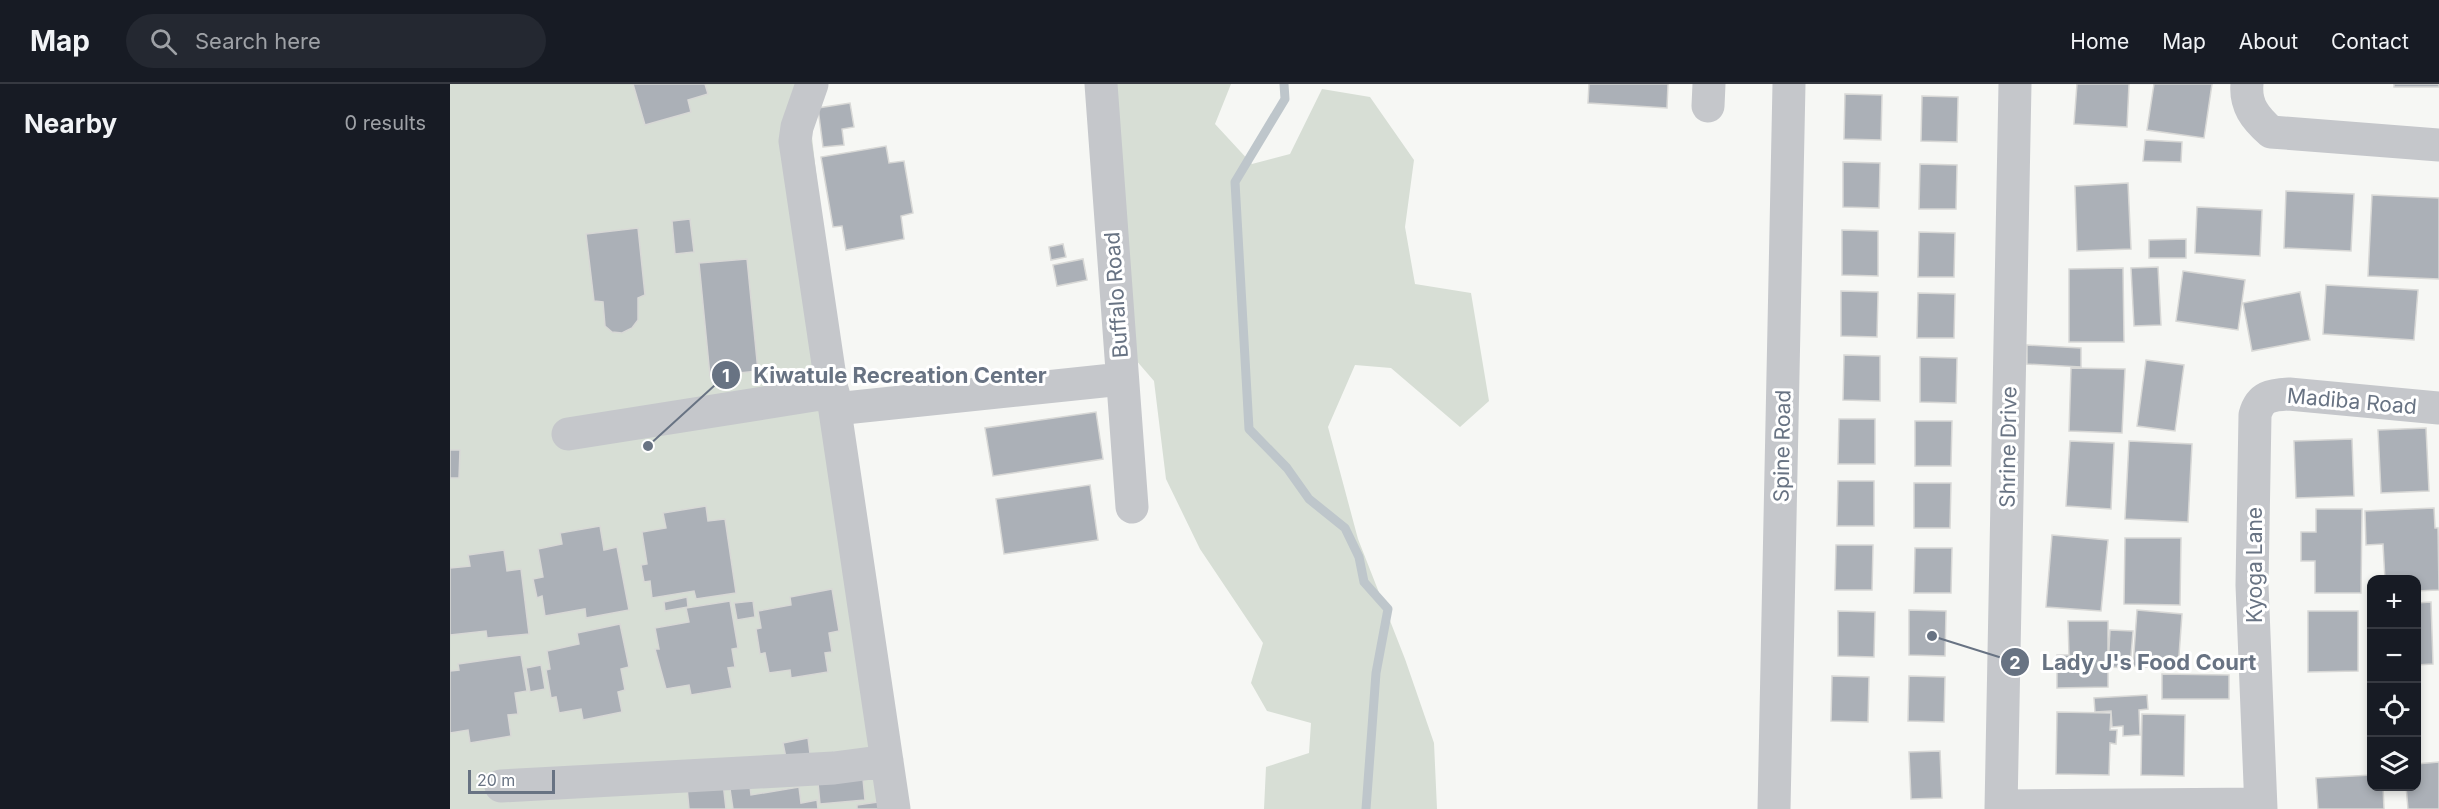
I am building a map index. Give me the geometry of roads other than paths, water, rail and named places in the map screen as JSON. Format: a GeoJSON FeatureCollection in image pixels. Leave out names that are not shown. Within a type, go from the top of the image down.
{"type":"FeatureCollection","features":[{"type":"Feature","properties":{"kind":"street"},"geometry":{"type":"LineString","coordinates":[[812,84],[796,127],[795,141],[894,809]]}},
{"type":"Feature","properties":{"kind":"street","name":"Buffalo Road"},"geometry":{"type":"LineString","coordinates":[[1101,84],[1132,507]]}},
{"type":"Feature","properties":{"kind":"street","name":"Spine Road"},"geometry":{"type":"LineString","coordinates":[[1774,809],[1789,84]]}},
{"type":"Feature","properties":{"kind":"street","name":"Shrine Drive"},"geometry":{"type":"LineString","coordinates":[[2001,808],[2015,84]]}},
{"type":"Feature","properties":{"kind":"street"},"geometry":{"type":"LineString","coordinates":[[2247,84],[2246,99],[2258,121],[2271,132],[2439,145]]}},
{"type":"Feature","properties":{"kind":"street"},"geometry":{"type":"LineString","coordinates":[[568,434],[834,400],[1122,379]]}},
{"type":"Feature","properties":{"kind":"street","name":"Madiba Road"},"geometry":{"type":"LineString","coordinates":[[2265,397],[2289,394],[2439,408]]}},
{"type":"Feature","properties":{"kind":"street","name":"Kyoga Lane"},"geometry":{"type":"LineString","coordinates":[[2260,807],[2252,585],[2255,415],[2258,404],[2265,397]]}},
{"type":"Feature","properties":{"kind":"street"},"geometry":{"type":"LineString","coordinates":[[501,786],[834,768],[887,761]]}},
{"type":"Feature","properties":{"kind":"street"},"geometry":{"type":"LineString","coordinates":[[2001,808],[2260,807]]}},
{"type":"Feature","properties":{"kind":"waterway"},"geometry":{"type":"LineString","coordinates":[[1284,84],[1285,99],[1235,182],[1249,429],[1287,468],[1309,499],[1345,528],[1359,557],[1364,582],[1388,609],[1376,673],[1366,809]]}},
{"type":"Feature","properties":{"kind":"place","name":"Kiwatule Recreation Center"},"geometry":{"type":"Point","coordinates":[648,446]}},
{"type":"Feature","properties":{"kind":"place","name":"Lady J's Food Court"},"geometry":{"type":"Point","coordinates":[1932,636]}}]}
